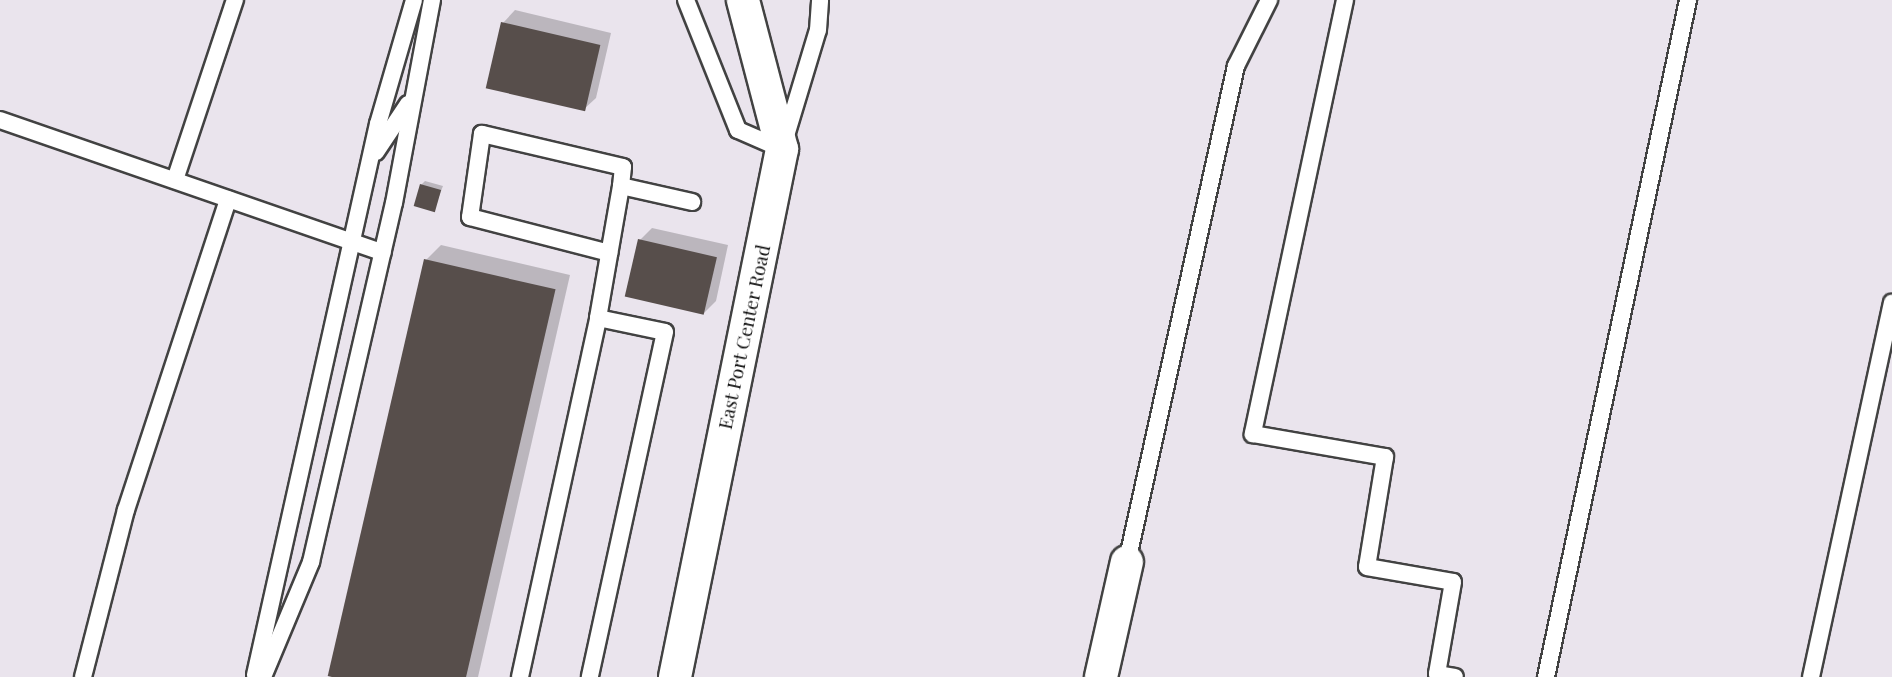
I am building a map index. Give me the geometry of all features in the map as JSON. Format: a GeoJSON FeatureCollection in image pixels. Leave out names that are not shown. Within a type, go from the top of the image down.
{"type":"FeatureCollection","features":[{"type":"Feature","properties":{"kind":"street","name":"East Port Center Road"},"geometry":{"type":"LineString","coordinates":[[675,677],[782,149],[743,0]]}},
{"type":"Feature","properties":{"kind":"street"},"geometry":{"type":"LineString","coordinates":[[1101,677],[1127,562]]}},
{"type":"Feature","properties":{"kind":"lane"},"geometry":{"type":"LineString","coordinates":[[175,180],[234,0]]}},
{"type":"Feature","properties":{"kind":"lane"},"geometry":{"type":"LineString","coordinates":[[255,677],[371,159],[414,0]]}},
{"type":"Feature","properties":{"kind":"lane"},"geometry":{"type":"LineString","coordinates":[[263,677],[311,562],[383,253],[432,0]]}},
{"type":"Feature","properties":{"kind":"lane"},"geometry":{"type":"LineString","coordinates":[[686,0],[738,130],[782,149],[818,30],[820,0]]}},
{"type":"Feature","properties":{"kind":"lane"},"geometry":{"type":"LineString","coordinates":[[1127,562],[1236,66],[1269,0]]}},
{"type":"Feature","properties":{"kind":"lane"},"geometry":{"type":"LineString","coordinates":[[1345,0],[1254,434],[1385,457],[1367,567],[1453,582],[1437,674],[1455,677]]}},
{"type":"Feature","properties":{"kind":"lane"},"geometry":{"type":"LineString","coordinates":[[1546,677],[1688,0]]}},
{"type":"Feature","properties":{"kind":"lane"},"geometry":{"type":"LineString","coordinates":[[371,159],[412,99]]}},
{"type":"Feature","properties":{"kind":"lane"},"geometry":{"type":"LineString","coordinates":[[0,120],[383,253]]}},
{"type":"Feature","properties":{"kind":"lane"},"geometry":{"type":"LineString","coordinates":[[520,677],[598,317],[621,186],[623,167],[482,134],[470,217],[609,253]]}},
{"type":"Feature","properties":{"kind":"lane"},"geometry":{"type":"LineString","coordinates":[[621,186],[692,202]]}},
{"type":"Feature","properties":{"kind":"lane"},"geometry":{"type":"LineString","coordinates":[[83,677],[126,509],[228,199]]}},
{"type":"Feature","properties":{"kind":"lane"},"geometry":{"type":"LineString","coordinates":[[1811,677],[1892,303]]}},
{"type":"Feature","properties":{"kind":"lane"},"geometry":{"type":"LineString","coordinates":[[590,677],[665,332],[598,317]]}},
{"type":"Feature","properties":{"kind":"shaded area"},"geometry":{"type":"Polygon","coordinates":[[[0,0],[1892,0],[1892,677],[0,677],[0,0]]]}},
{"type":"Feature","properties":{"kind":"building"},"geometry":{"type":"Polygon","coordinates":[[[501,22],[600,45],[585,111],[486,88],[501,22]]]}},
{"type":"Feature","properties":{"kind":"building"},"geometry":{"type":"Polygon","coordinates":[[[420,184],[441,190],[435,212],[414,206],[420,184]]]}},
{"type":"Feature","properties":{"kind":"building"},"geometry":{"type":"Polygon","coordinates":[[[638,239],[717,257],[704,315],[625,296],[638,239]]]}},
{"type":"Feature","properties":{"kind":"building"},"geometry":{"type":"Polygon","coordinates":[[[424,259],[556,289],[466,677],[328,676],[424,259]]]}}]}
